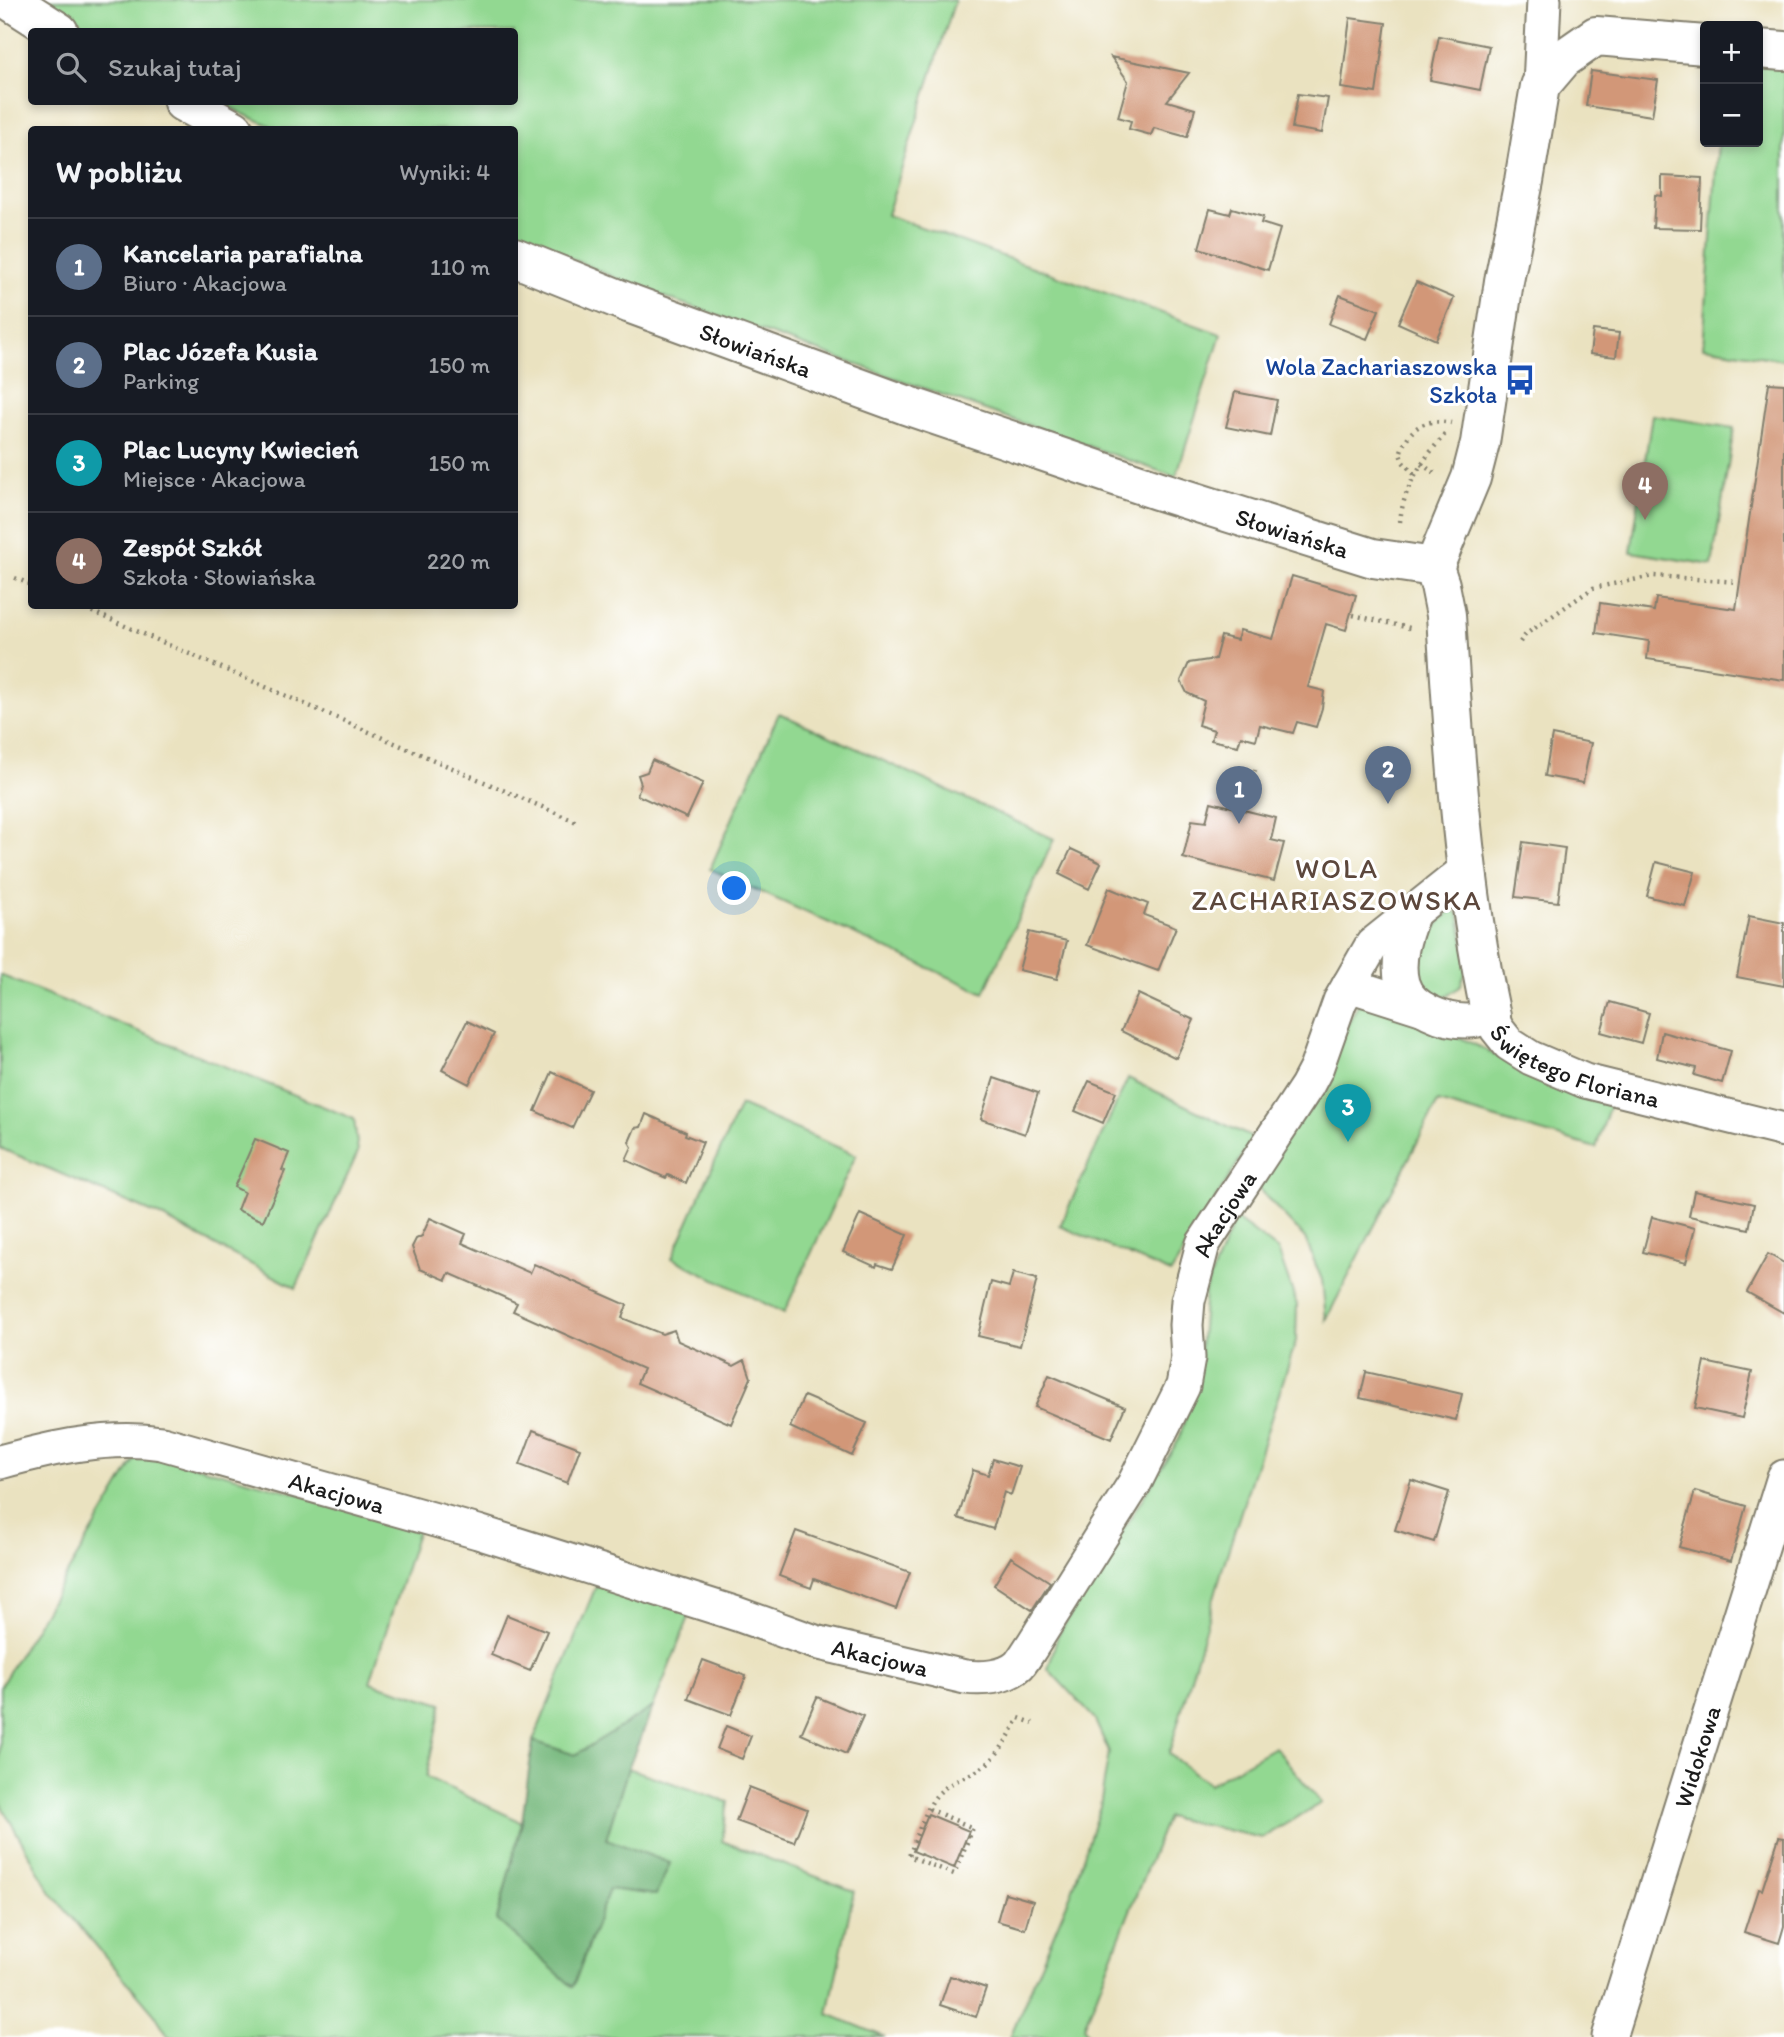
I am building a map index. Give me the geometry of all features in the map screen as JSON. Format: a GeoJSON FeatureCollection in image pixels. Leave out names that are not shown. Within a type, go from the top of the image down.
{"type":"FeatureCollection","features":[{"type":"Feature","properties":{"kind":"street"},"geometry":{"type":"LineString","coordinates":[[9,0],[53,28]]}},
{"type":"Feature","properties":{"kind":"street"},"geometry":{"type":"LineString","coordinates":[[1434,567],[1471,478],[1480,443],[1504,281],[1539,86],[1544,0]]}},
{"type":"Feature","properties":{"kind":"street"},"geometry":{"type":"LineString","coordinates":[[1539,86],[1563,59],[1596,36],[1700,45]]}},
{"type":"Feature","properties":{"kind":"street"},"geometry":{"type":"LineString","coordinates":[[1763,49],[1784,51]]}},
{"type":"Feature","properties":{"kind":"street"},"geometry":{"type":"LineString","coordinates":[[188,105],[227,126]]}},
{"type":"Feature","properties":{"kind":"street","name":"Słowiańska"},"geometry":{"type":"LineString","coordinates":[[518,259],[631,304],[906,405],[1157,490],[1373,558],[1434,567]]}},
{"type":"Feature","properties":{"kind":"street","name":"Świętego Floriana"},"geometry":{"type":"LineString","coordinates":[[1434,567],[1446,615],[1467,869],[1483,980],[1491,1016],[1497,1029],[1509,1044],[1531,1058],[1586,1081],[1784,1130]]}},
{"type":"Feature","properties":{"kind":"street","name":"Akacjowa"},"geometry":{"type":"LineString","coordinates":[[0,1462],[85,1444],[128,1440],[162,1443],[454,1524],[725,1610],[815,1642],[965,1677],[984,1679],[1001,1674],[1018,1666],[1032,1646],[1134,1484],[1167,1421],[1183,1386],[1188,1358],[1188,1301],[1203,1244],[1307,1086],[1316,1069],[1340,1001],[1372,945],[1467,869]]}},
{"type":"Feature","properties":{"kind":"street"},"geometry":{"type":"LineString","coordinates":[[1413,913],[1404,939],[1402,984],[1408,995],[1424,1009]]}},
{"type":"Feature","properties":{"kind":"street"},"geometry":{"type":"LineString","coordinates":[[1349,985],[1447,1019],[1471,1021],[1491,1016]]}},
{"type":"Feature","properties":{"kind":"street","name":"Widokowa"},"geometry":{"type":"LineString","coordinates":[[1609,2037],[1784,1477]]}},
{"type":"Feature","properties":{"kind":"path"},"geometry":{"type":"LineString","coordinates":[[1400,522],[1414,474],[1425,457],[1455,424],[1440,421],[1429,423],[1419,426],[1407,436],[1400,454],[1403,462],[1414,474]]}},
{"type":"Feature","properties":{"kind":"path"},"geometry":{"type":"LineString","coordinates":[[1520,642],[1526,634],[1593,588],[1653,576],[1737,582]]}},
{"type":"Feature","properties":{"kind":"path"},"geometry":{"type":"LineString","coordinates":[[15,578],[28,583]]}},
{"type":"Feature","properties":{"kind":"path"},"geometry":{"type":"LineString","coordinates":[[86,609],[579,823]]}},
{"type":"Feature","properties":{"kind":"path"},"geometry":{"type":"LineString","coordinates":[[1353,615],[1404,627]]}},
{"type":"Feature","properties":{"kind":"path"},"geometry":{"type":"LineString","coordinates":[[1246,805],[1255,770]]}},
{"type":"Feature","properties":{"kind":"path"},"geometry":{"type":"LineString","coordinates":[[929,1809],[974,1828],[954,1874],[909,1856],[929,1809],[934,1798],[946,1786],[981,1769],[995,1756],[1019,1718],[1033,1723]]}},
{"type":"Feature","properties":{"kind":"green space"},"geometry":{"type":"Polygon","coordinates":[[[39,0],[955,0],[887,215],[1221,334],[1176,477],[636,287],[518,235],[518,126],[271,126],[226,105],[518,105],[518,28],[90,28],[39,0]]]}},
{"type":"Feature","properties":{"kind":"green space"},"geometry":{"type":"Polygon","coordinates":[[[1763,65],[1784,67],[1784,360],[1703,347],[1718,147],[1763,147],[1763,65]]]}},
{"type":"Feature","properties":{"kind":"green space"},"geometry":{"type":"Polygon","coordinates":[[[1652,415],[1734,428],[1712,565],[1631,552],[1652,415]]]}},
{"type":"Feature","properties":{"kind":"green space"},"geometry":{"type":"Polygon","coordinates":[[[779,713],[1054,839],[984,993],[710,869],[779,713]]]}},
{"type":"Feature","properties":{"kind":"green space"},"geometry":{"type":"Polygon","coordinates":[[[1453,910],[1459,914],[1468,965],[1460,987],[1444,997],[1425,991],[1418,977],[1419,967],[1424,948],[1434,930],[1453,910]]]}},
{"type":"Feature","properties":{"kind":"green space"},"geometry":{"type":"Polygon","coordinates":[[[0,975],[354,1119],[358,1152],[296,1288],[158,1215],[0,1148],[0,975]]]}},
{"type":"Feature","properties":{"kind":"green space"},"geometry":{"type":"Polygon","coordinates":[[[1360,1001],[1418,1017],[1523,1068],[1611,1101],[1596,1148],[1438,1102],[1326,1320],[1322,1280],[1305,1238],[1252,1182],[1325,1066],[1360,1001]]]}},
{"type":"Feature","properties":{"kind":"green space"},"geometry":{"type":"Polygon","coordinates":[[[1128,1078],[1253,1138],[1171,1273],[1060,1226],[1128,1078]]]}},
{"type":"Feature","properties":{"kind":"green space"},"geometry":{"type":"Polygon","coordinates":[[[740,1105],[856,1155],[784,1313],[672,1258],[740,1105]]]}},
{"type":"Feature","properties":{"kind":"green space"},"geometry":{"type":"Polygon","coordinates":[[[1235,1218],[1278,1250],[1297,1305],[1296,1341],[1222,1570],[1169,1754],[1209,1784],[1275,1747],[1321,1803],[1262,1838],[1167,1817],[1084,2027],[1090,2037],[1010,2037],[1072,1891],[1100,1806],[1109,1752],[1094,1718],[1048,1669],[1058,1635],[1179,1439],[1198,1375],[1205,1290],[1235,1218]]]}},
{"type":"Feature","properties":{"kind":"green space"},"geometry":{"type":"Polygon","coordinates":[[[140,1451],[419,1526],[370,1682],[442,1704],[426,1777],[522,1822],[497,1920],[573,1986],[609,1889],[655,1895],[670,1863],[606,1839],[628,1768],[728,1802],[722,1841],[854,1891],[828,2014],[885,2037],[169,2037],[154,2013],[51,1893],[0,1803],[0,1687],[140,1451]]]}},
{"type":"Feature","properties":{"kind":"green space"},"geometry":{"type":"Polygon","coordinates":[[[598,1581],[691,1612],[653,1707],[575,1755],[533,1741],[598,1581]]]}},
{"type":"Feature","properties":{"kind":"green space"},"geometry":{"type":"Polygon","coordinates":[[[653,1707],[628,1768],[606,1839],[670,1863],[656,1895],[609,1889],[573,1987],[497,1920],[522,1822],[533,1741],[575,1755],[653,1707]]]}},
{"type":"Feature","properties":{"kind":"building"},"geometry":{"type":"Polygon","coordinates":[[[1350,18],[1386,23],[1376,93],[1341,88],[1350,18]]]}},
{"type":"Feature","properties":{"kind":"building"},"geometry":{"type":"Polygon","coordinates":[[[1439,36],[1489,46],[1480,90],[1430,80],[1439,36]]]}},
{"type":"Feature","properties":{"kind":"building"},"geometry":{"type":"Polygon","coordinates":[[[1111,57],[1189,73],[1167,101],[1195,109],[1187,137],[1154,128],[1151,135],[1129,129],[1131,121],[1118,117],[1128,81],[1111,57]]]}},
{"type":"Feature","properties":{"kind":"building"},"geometry":{"type":"Polygon","coordinates":[[[1591,71],[1658,80],[1652,116],[1586,106],[1591,71]]]}},
{"type":"Feature","properties":{"kind":"building"},"geometry":{"type":"Polygon","coordinates":[[[1298,94],[1328,98],[1322,133],[1292,128],[1298,94]]]}},
{"type":"Feature","properties":{"kind":"building"},"geometry":{"type":"Polygon","coordinates":[[[1662,176],[1702,178],[1700,229],[1653,228],[1655,195],[1662,196],[1662,176]]]}},
{"type":"Feature","properties":{"kind":"building"},"geometry":{"type":"Polygon","coordinates":[[[1232,208],[1263,217],[1261,223],[1280,229],[1268,270],[1199,248],[1210,209],[1230,214],[1232,208]]]}},
{"type":"Feature","properties":{"kind":"building"},"geometry":{"type":"Polygon","coordinates":[[[1416,282],[1454,298],[1436,340],[1398,323],[1416,282]]]}},
{"type":"Feature","properties":{"kind":"building"},"geometry":{"type":"Polygon","coordinates":[[[1340,295],[1379,310],[1367,339],[1329,324],[1340,295]]]}},
{"type":"Feature","properties":{"kind":"building"},"geometry":{"type":"Polygon","coordinates":[[[1593,330],[1619,333],[1616,357],[1590,354],[1593,330]]]}},
{"type":"Feature","properties":{"kind":"building"},"geometry":{"type":"Polygon","coordinates":[[[1769,383],[1784,384],[1784,680],[1647,659],[1649,641],[1596,633],[1600,603],[1654,611],[1656,598],[1736,609],[1769,383]]]}},
{"type":"Feature","properties":{"kind":"building"},"geometry":{"type":"Polygon","coordinates":[[[1235,392],[1277,400],[1270,436],[1226,427],[1235,392]]]}},
{"type":"Feature","properties":{"kind":"building"},"geometry":{"type":"Polygon","coordinates":[[[1292,576],[1356,595],[1346,630],[1326,624],[1308,687],[1324,691],[1316,727],[1297,722],[1293,733],[1260,725],[1256,740],[1241,736],[1238,746],[1211,740],[1214,730],[1198,725],[1204,701],[1187,693],[1181,681],[1189,663],[1215,659],[1221,636],[1237,640],[1240,630],[1273,639],[1292,576]]]}},
{"type":"Feature","properties":{"kind":"building"},"geometry":{"type":"Polygon","coordinates":[[[1552,735],[1591,743],[1583,783],[1545,776],[1552,735]]]}},
{"type":"Feature","properties":{"kind":"building"},"geometry":{"type":"Polygon","coordinates":[[[652,760],[703,783],[687,818],[637,795],[641,784],[638,775],[647,772],[652,760]]]}},
{"type":"Feature","properties":{"kind":"building"},"geometry":{"type":"Polygon","coordinates":[[[1211,802],[1276,818],[1271,840],[1284,843],[1274,881],[1183,858],[1192,820],[1206,822],[1211,802]]]}},
{"type":"Feature","properties":{"kind":"building"},"geometry":{"type":"Polygon","coordinates":[[[1523,842],[1565,848],[1558,902],[1515,897],[1523,842]]]}},
{"type":"Feature","properties":{"kind":"building"},"geometry":{"type":"Polygon","coordinates":[[[1071,849],[1101,863],[1089,889],[1059,874],[1071,849]]]}},
{"type":"Feature","properties":{"kind":"building"},"geometry":{"type":"Polygon","coordinates":[[[1656,862],[1695,872],[1685,906],[1647,896],[1656,862]]]}},
{"type":"Feature","properties":{"kind":"building"},"geometry":{"type":"Polygon","coordinates":[[[1109,888],[1148,904],[1144,915],[1176,927],[1158,971],[1087,945],[1109,888]]]}},
{"type":"Feature","properties":{"kind":"building"},"geometry":{"type":"Polygon","coordinates":[[[1749,916],[1784,923],[1784,986],[1737,977],[1749,916]]]}},
{"type":"Feature","properties":{"kind":"building"},"geometry":{"type":"Polygon","coordinates":[[[1029,932],[1067,941],[1057,979],[1019,970],[1029,932]]]}},
{"type":"Feature","properties":{"kind":"building"},"geometry":{"type":"Polygon","coordinates":[[[1138,994],[1194,1020],[1176,1058],[1121,1031],[1138,994]]]}},
{"type":"Feature","properties":{"kind":"building"},"geometry":{"type":"Polygon","coordinates":[[[1610,1002],[1649,1013],[1641,1043],[1601,1032],[1610,1002]]]}},
{"type":"Feature","properties":{"kind":"building"},"geometry":{"type":"Polygon","coordinates":[[[467,1021],[494,1034],[469,1084],[442,1070],[467,1021]]]}},
{"type":"Feature","properties":{"kind":"building"},"geometry":{"type":"Polygon","coordinates":[[[1662,1032],[1731,1051],[1722,1083],[1694,1075],[1696,1068],[1657,1058],[1662,1032]]]}},
{"type":"Feature","properties":{"kind":"building"},"geometry":{"type":"Polygon","coordinates":[[[552,1072],[590,1090],[572,1128],[535,1111],[552,1072]]]}},
{"type":"Feature","properties":{"kind":"building"},"geometry":{"type":"Polygon","coordinates":[[[994,1078],[1038,1093],[1025,1134],[981,1119],[994,1078]]]}},
{"type":"Feature","properties":{"kind":"building"},"geometry":{"type":"Polygon","coordinates":[[[1089,1081],[1116,1092],[1103,1123],[1075,1111],[1089,1081]]]}},
{"type":"Feature","properties":{"kind":"building"},"geometry":{"type":"Polygon","coordinates":[[[646,1114],[703,1142],[686,1183],[668,1175],[666,1178],[626,1160],[632,1147],[629,1142],[635,1128],[641,1127],[646,1114]]]}},
{"type":"Feature","properties":{"kind":"building"},"geometry":{"type":"Polygon","coordinates":[[[255,1139],[289,1153],[282,1170],[285,1171],[263,1221],[237,1210],[244,1192],[234,1187],[255,1139]]]}},
{"type":"Feature","properties":{"kind":"building"},"geometry":{"type":"Polygon","coordinates":[[[1694,1191],[1754,1204],[1749,1229],[1689,1216],[1694,1191]]]}},
{"type":"Feature","properties":{"kind":"building"},"geometry":{"type":"Polygon","coordinates":[[[860,1214],[907,1235],[892,1269],[877,1264],[876,1267],[843,1252],[860,1214]]]}},
{"type":"Feature","properties":{"kind":"building"},"geometry":{"type":"Polygon","coordinates":[[[1652,1217],[1695,1228],[1686,1263],[1643,1252],[1652,1217]]]}},
{"type":"Feature","properties":{"kind":"building"},"geometry":{"type":"Polygon","coordinates":[[[430,1218],[466,1234],[462,1243],[530,1273],[534,1264],[627,1305],[622,1318],[662,1334],[674,1330],[678,1341],[734,1366],[745,1360],[751,1378],[731,1424],[637,1383],[643,1369],[513,1311],[517,1303],[449,1273],[446,1280],[420,1269],[412,1247],[416,1239],[422,1236],[430,1218]]]}},
{"type":"Feature","properties":{"kind":"building"},"geometry":{"type":"Polygon","coordinates":[[[1768,1254],[1784,1263],[1784,1313],[1747,1292],[1768,1254]]]}},
{"type":"Feature","properties":{"kind":"building"},"geometry":{"type":"Polygon","coordinates":[[[1013,1273],[1037,1279],[1020,1346],[978,1336],[991,1282],[1009,1287],[1013,1273]]]}},
{"type":"Feature","properties":{"kind":"building"},"geometry":{"type":"Polygon","coordinates":[[[1705,1362],[1752,1372],[1742,1418],[1695,1408],[1705,1362]]]}},
{"type":"Feature","properties":{"kind":"building"},"geometry":{"type":"Polygon","coordinates":[[[1366,1372],[1462,1394],[1456,1420],[1360,1398],[1366,1372]]]}},
{"type":"Feature","properties":{"kind":"building"},"geometry":{"type":"Polygon","coordinates":[[[1049,1375],[1125,1407],[1111,1439],[1035,1407],[1049,1375]]]}},
{"type":"Feature","properties":{"kind":"building"},"geometry":{"type":"Polygon","coordinates":[[[804,1396],[867,1423],[852,1456],[790,1427],[804,1396]]]}},
{"type":"Feature","properties":{"kind":"building"},"geometry":{"type":"Polygon","coordinates":[[[533,1430],[580,1448],[567,1483],[520,1465],[533,1430]]]}},
{"type":"Feature","properties":{"kind":"building"},"geometry":{"type":"Polygon","coordinates":[[[993,1459],[1020,1467],[1011,1495],[1004,1492],[993,1529],[958,1518],[973,1470],[988,1475],[993,1459]]]}},
{"type":"Feature","properties":{"kind":"building"},"geometry":{"type":"Polygon","coordinates":[[[1411,1480],[1449,1492],[1434,1542],[1395,1530],[1411,1480]]]}},
{"type":"Feature","properties":{"kind":"building"},"geometry":{"type":"Polygon","coordinates":[[[1695,1491],[1746,1506],[1731,1561],[1679,1547],[1695,1491]]]}},
{"type":"Feature","properties":{"kind":"building"},"geometry":{"type":"Polygon","coordinates":[[[796,1531],[910,1572],[896,1609],[814,1579],[811,1588],[779,1576],[796,1531]]]}},
{"type":"Feature","properties":{"kind":"building"},"geometry":{"type":"Polygon","coordinates":[[[1011,1557],[1050,1582],[1032,1610],[994,1585],[1011,1557]]]}},
{"type":"Feature","properties":{"kind":"building"},"geometry":{"type":"Polygon","coordinates":[[[507,1615],[547,1631],[530,1671],[491,1655],[507,1615]]]}},
{"type":"Feature","properties":{"kind":"building"},"geometry":{"type":"Polygon","coordinates":[[[703,1660],[746,1676],[731,1715],[688,1699],[703,1660]]]}},
{"type":"Feature","properties":{"kind":"building"},"geometry":{"type":"Polygon","coordinates":[[[817,1697],[863,1716],[846,1754],[801,1734],[817,1697]]]}},
{"type":"Feature","properties":{"kind":"building"},"geometry":{"type":"Polygon","coordinates":[[[726,1726],[751,1736],[742,1759],[717,1749],[726,1726]]]}},
{"type":"Feature","properties":{"kind":"building"},"geometry":{"type":"Polygon","coordinates":[[[749,1787],[807,1809],[794,1842],[736,1821],[749,1787]]]}},
{"type":"Feature","properties":{"kind":"building"},"geometry":{"type":"Polygon","coordinates":[[[928,1814],[969,1831],[954,1868],[913,1851],[928,1814]]]}},
{"type":"Feature","properties":{"kind":"building"},"geometry":{"type":"Polygon","coordinates":[[[1779,1837],[1784,1838],[1784,1926],[1779,1943],[1744,1932],[1758,1889],[1762,1890],[1779,1837]]]}},
{"type":"Feature","properties":{"kind":"building"},"geometry":{"type":"Polygon","coordinates":[[[1005,1893],[1033,1901],[1025,1929],[997,1921],[1005,1893]]]}},
{"type":"Feature","properties":{"kind":"building"},"geometry":{"type":"Polygon","coordinates":[[[950,1976],[986,1988],[976,2017],[940,2005],[950,1976]]]}},
{"type":"Feature","properties":{"kind":"place","name":"Wola Zachariaszowska Szkoła"},"geometry":{"type":"Point","coordinates":[1520,380]}},
{"type":"Feature","properties":{"kind":"place","name":"Zespół Szkół"},"geometry":{"type":"Point","coordinates":[1645,520]}},
{"type":"Feature","properties":{"kind":"place","name":"Plac Józefa Kusia"},"geometry":{"type":"Point","coordinates":[1388,804]}},
{"type":"Feature","properties":{"kind":"place","name":"Kancelaria parafialna"},"geometry":{"type":"Point","coordinates":[1239,824]}},
{"type":"Feature","properties":{"kind":"place","name":"Plac Lucyny Kwiecień"},"geometry":{"type":"Point","coordinates":[1348,1142]}},
{"type":"Feature","properties":{"kind":"district","name":"WOLA ZACHARIASZOWSKA"},"geometry":{"type":"Point","coordinates":[1337,884]}}]}
